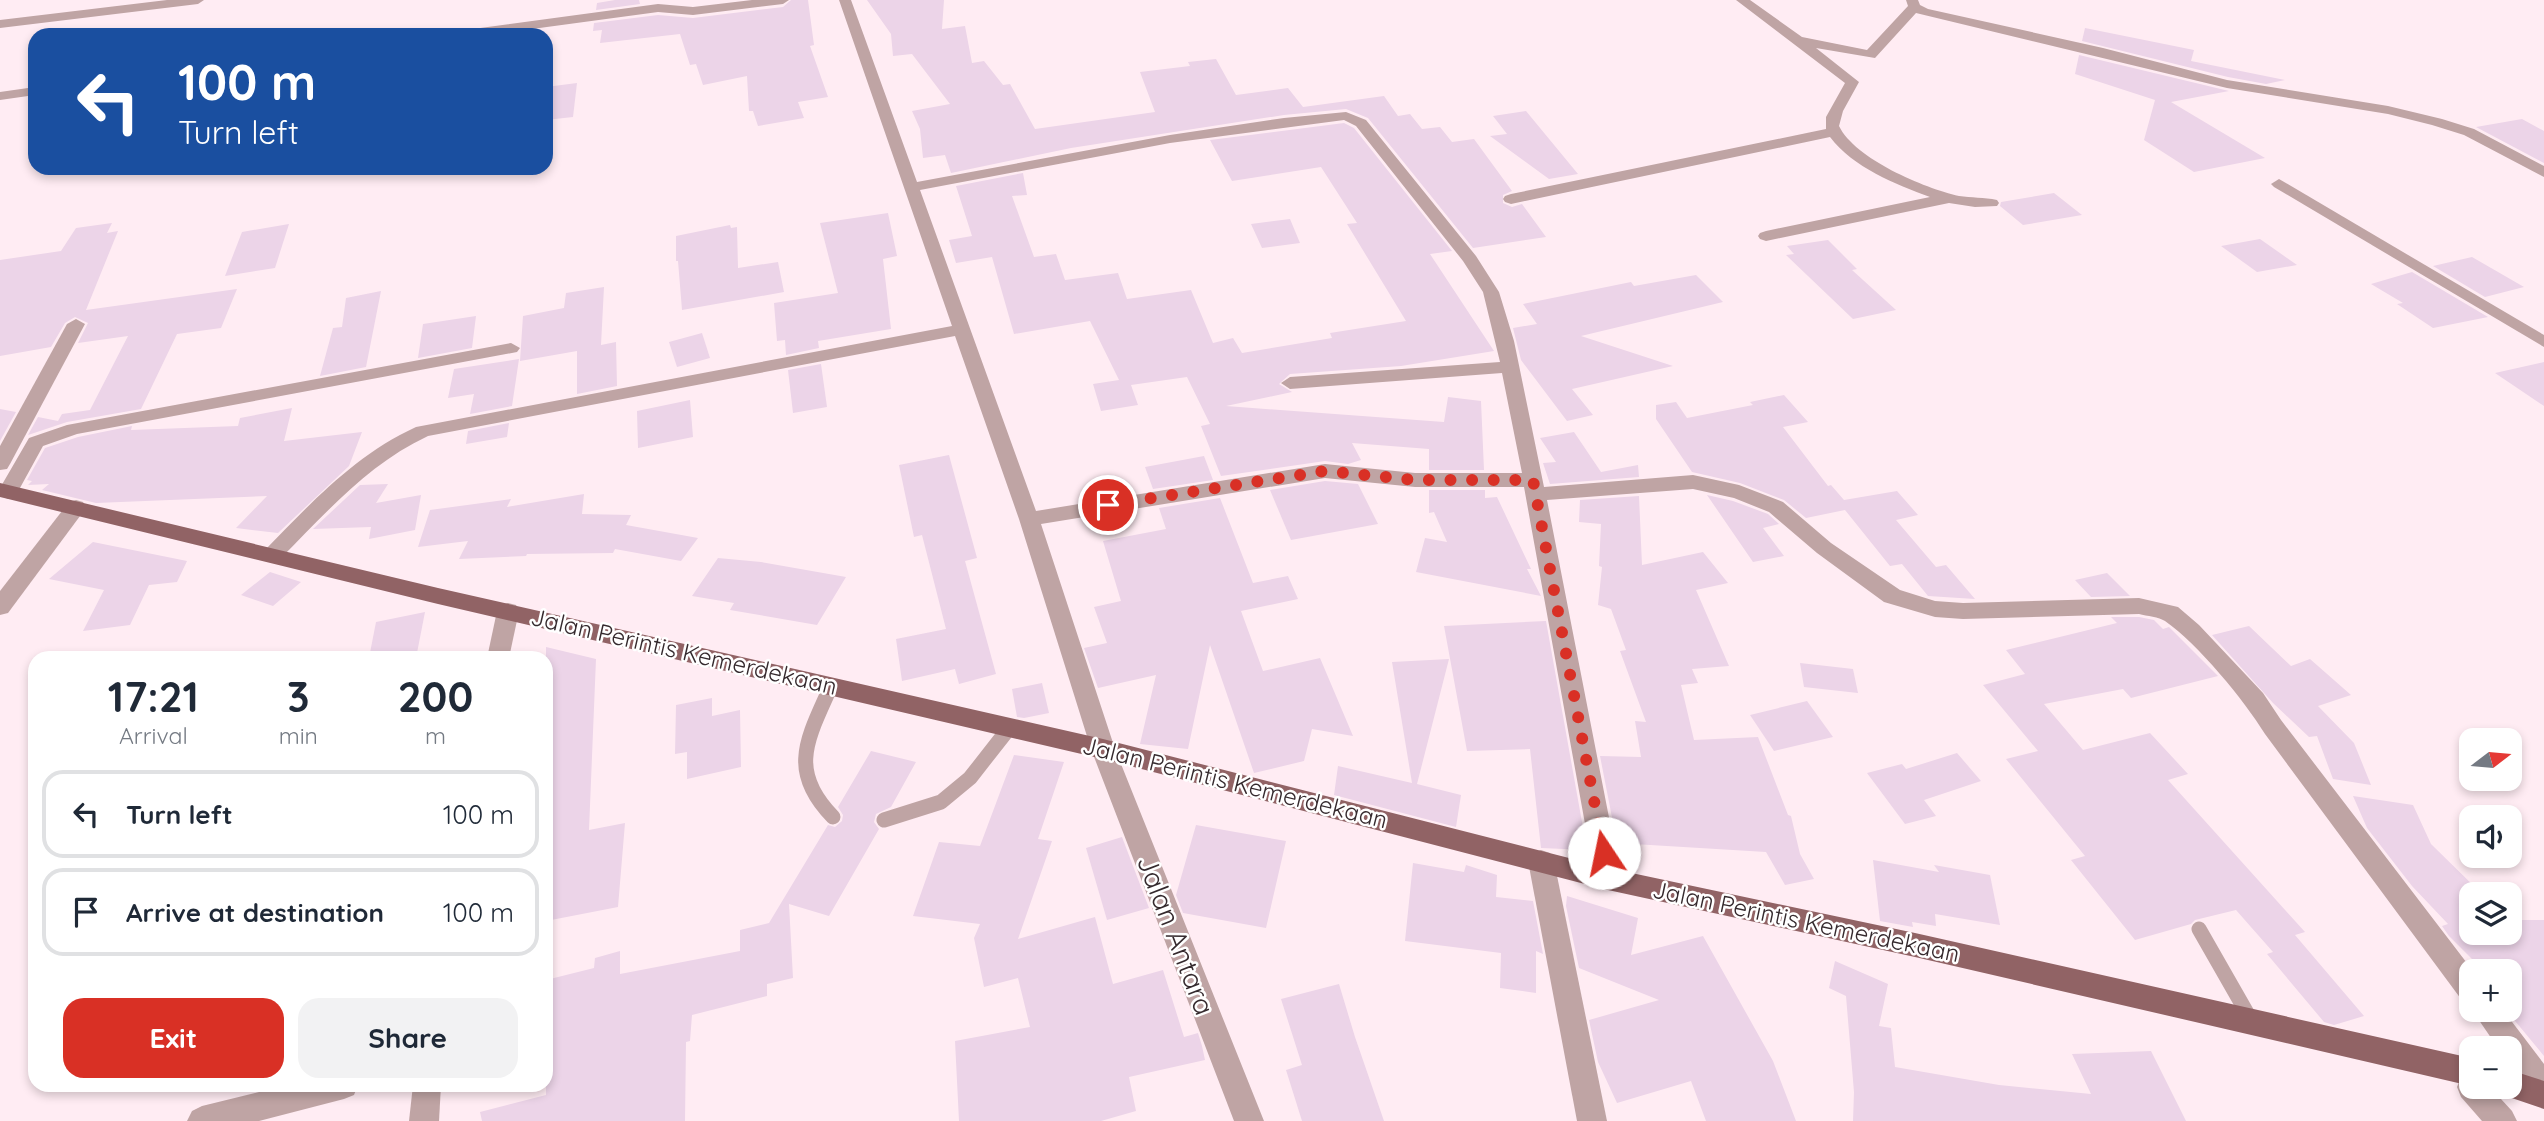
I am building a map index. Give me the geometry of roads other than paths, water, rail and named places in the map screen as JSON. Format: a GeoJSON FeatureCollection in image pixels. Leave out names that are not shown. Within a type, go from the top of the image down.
{"type":"FeatureCollection","features":[{"type":"Feature","properties":{"kind":"main road","name":"Jalan Perintis Kemerdekaan"},"geometry":{"type":"LineString","coordinates":[[4,491],[1103,749],[1608,879],[2251,1021],[2459,1076]]}},
{"type":"Feature","properties":{"kind":"main road"},"geometry":{"type":"LineString","coordinates":[[2522,1088],[2544,1095]]}},
{"type":"Feature","properties":{"kind":"street"},"geometry":{"type":"LineString","coordinates":[[0,24],[198,0]]}},
{"type":"Feature","properties":{"kind":"street"},"geometry":{"type":"LineString","coordinates":[[510,28],[658,8],[693,12],[783,0]]}},
{"type":"Feature","properties":{"kind":"street","name":"Jalan Antara"},"geometry":{"type":"LineString","coordinates":[[845,0],[1029,519],[1103,749],[1249,1121]]}},
{"type":"Feature","properties":{"kind":"street"},"geometry":{"type":"LineString","coordinates":[[1742,0],[1852,82],[1832,121],[1834,132],[1853,152],[1876,168],[1949,198],[1992,203]]}},
{"type":"Feature","properties":{"kind":"street"},"geometry":{"type":"LineString","coordinates":[[1797,40],[1873,55],[1914,4],[1924,12],[2104,52],[2227,84],[2388,110],[2437,122],[2469,132],[2544,172]]}},
{"type":"Feature","properties":{"kind":"street"},"geometry":{"type":"LineString","coordinates":[[0,96],[28,92]]}},
{"type":"Feature","properties":{"kind":"street"},"geometry":{"type":"LineString","coordinates":[[912,187],[983,176],[1170,139],[1346,116],[1361,123],[1482,277],[1494,300],[1534,487],[1608,879]]}},
{"type":"Feature","properties":{"kind":"street"},"geometry":{"type":"LineString","coordinates":[[1511,199],[1834,132]]}},
{"type":"Feature","properties":{"kind":"street"},"geometry":{"type":"LineString","coordinates":[[2279,184],[2544,342]]}},
{"type":"Feature","properties":{"kind":"street"},"geometry":{"type":"LineString","coordinates":[[1766,236],[1949,198]]}},
{"type":"Feature","properties":{"kind":"street"},"geometry":{"type":"LineString","coordinates":[[0,464],[76,324]]}},
{"type":"Feature","properties":{"kind":"street"},"geometry":{"type":"LineString","coordinates":[[273,554],[372,459],[397,441],[423,431],[962,329]]}},
{"type":"Feature","properties":{"kind":"street"},"geometry":{"type":"LineString","coordinates":[[4,491],[36,442],[53,435],[511,348]]}},
{"type":"Feature","properties":{"kind":"street"},"geometry":{"type":"LineString","coordinates":[[1290,383],[1510,367]]}},
{"type":"Feature","properties":{"kind":"street"},"geometry":{"type":"LineString","coordinates":[[1029,519],[1325,471],[1415,480],[1534,487],[1693,482],[1739,492],[1776,507],[1824,548],[1892,597],[1935,609],[1963,611],[2139,606],[2170,612],[2255,699],[2273,727],[2459,973]]}},
{"type":"Feature","properties":{"kind":"street"},"geometry":{"type":"LineString","coordinates":[[0,607],[76,507]]}},
{"type":"Feature","properties":{"kind":"street"},"geometry":{"type":"LineString","coordinates":[[499,651],[508,611]]}},
{"type":"Feature","properties":{"kind":"street"},"geometry":{"type":"LineString","coordinates":[[1541,861],[1592,1121]]}},
{"type":"Feature","properties":{"kind":"street"},"geometry":{"type":"LineString","coordinates":[[2495,1022],[2544,1087]]}},
{"type":"Feature","properties":{"kind":"street"},"geometry":{"type":"LineString","coordinates":[[202,1121],[316,1092]]}},
{"type":"Feature","properties":{"kind":"street"},"geometry":{"type":"LineString","coordinates":[[424,1121],[426,1092]]}},
{"type":"Feature","properties":{"kind":"street"},"geometry":{"type":"LineString","coordinates":[[2484,1099],[2502,1121]]}},
{"type":"Feature","properties":{"kind":"lane"},"geometry":{"type":"LineString","coordinates":[[831,686],[807,740],[805,772],[816,803],[833,817]]}},
{"type":"Feature","properties":{"kind":"lane"},"geometry":{"type":"LineString","coordinates":[[884,821],[941,803],[970,778],[1010,727]]}},
{"type":"Feature","properties":{"kind":"lane"},"geometry":{"type":"LineString","coordinates":[[2199,929],[2251,1021]]}}]}
